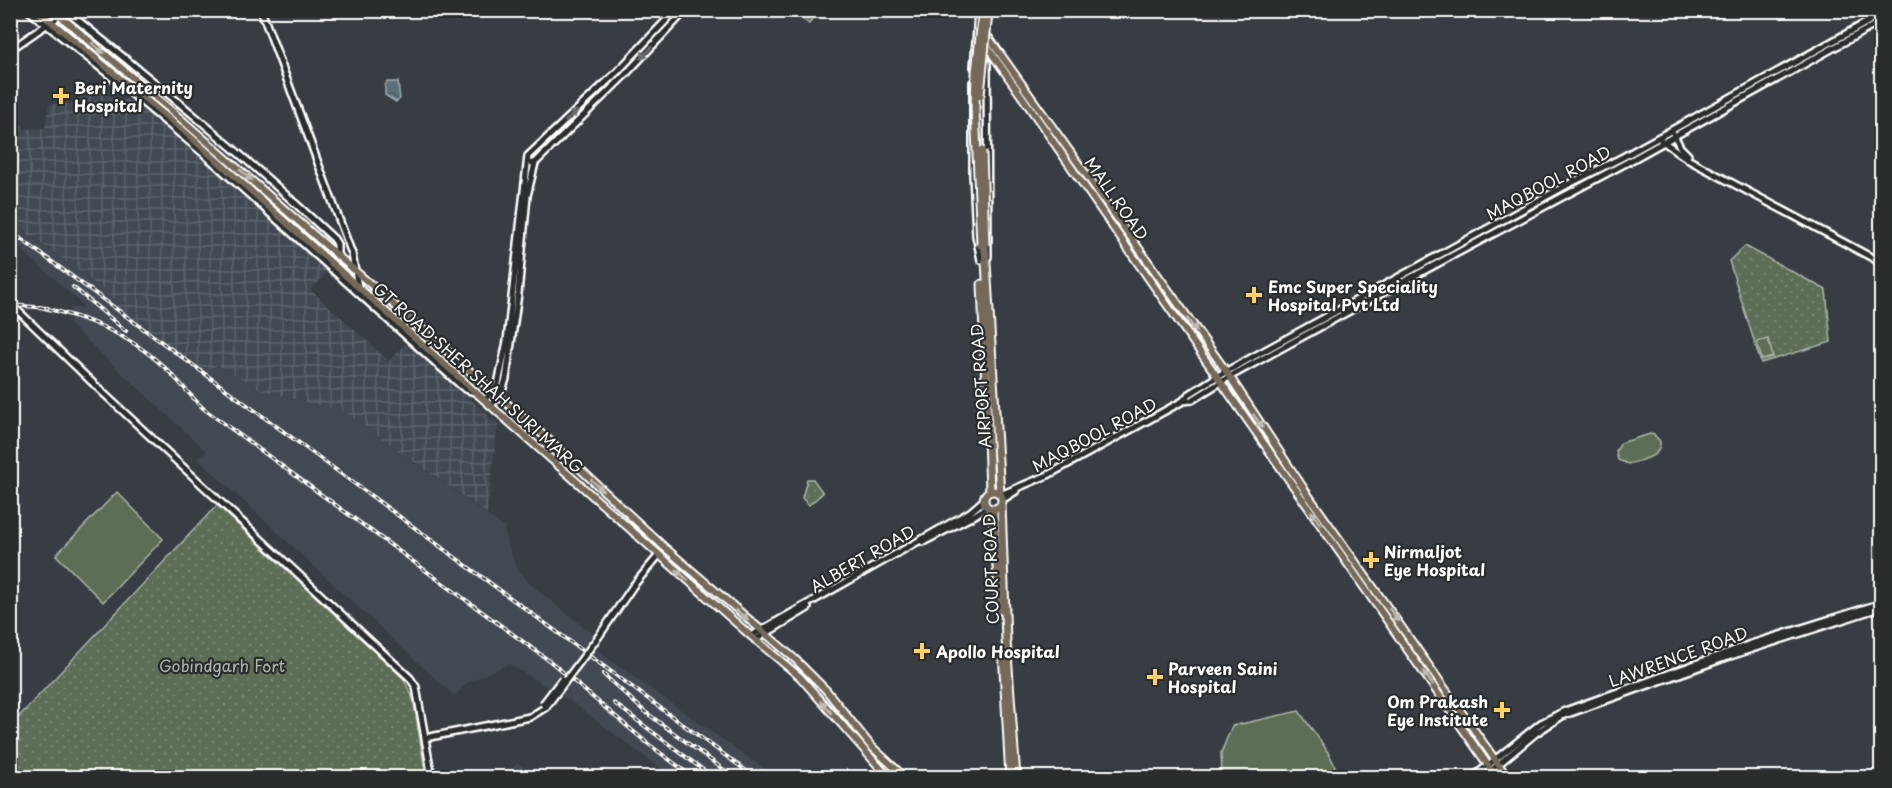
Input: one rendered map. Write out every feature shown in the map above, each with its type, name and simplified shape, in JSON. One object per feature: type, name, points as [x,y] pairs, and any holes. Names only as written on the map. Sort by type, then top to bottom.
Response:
[{"type":"highway","points":[[983,10],[976,72],[975,108],[983,245]]},
{"type":"highway","points":[[988,505],[990,491],[981,260],[983,245],[980,108],[990,10]]},
{"type":"highway","name":"AIRPORT ROAD","points":[[983,245],[1001,498]]},
{"type":"highway","points":[[988,505],[1001,498],[990,491]]},
{"type":"highway","name":"COURT ROAD","points":[[1001,498],[1006,640],[1016,777]]},
{"type":"highway","name":"COURT ROAD","points":[[988,505],[1010,777]]},
{"type":"main road","name":"GT ROAD;SHER SHAH SURI MARG","points":[[37,10],[49,24],[185,132],[659,555],[800,677],[889,777]]},
{"type":"main road","name":"GT ROAD;SHER SHAH SURI MARG","points":[[53,10],[65,12],[180,118],[575,464],[663,546],[795,659],[826,690],[871,746],[890,765],[908,777]]},
{"type":"main road","points":[[977,29],[978,10]]},
{"type":"main road","points":[[988,48],[990,10]]},
{"type":"main road","name":"MALL ROAD","points":[[977,29],[988,48],[1497,777]]},
{"type":"main road","name":"MALL ROAD","points":[[988,38],[1228,374],[1306,492],[1508,777]]},
{"type":"main road","points":[[884,771],[890,765]]},
{"type":"street","points":[[28,10],[49,24],[203,153],[465,389],[476,392]]},
{"type":"street","points":[[261,10],[352,254],[358,287]]},
{"type":"street","points":[[491,406],[501,376],[507,341],[528,156],[618,71],[676,10]]},
{"type":"street","points":[[485,400],[496,394],[506,379],[518,294],[527,196],[534,163],[624,76],[686,10]]},
{"type":"street","points":[[10,50],[65,12],[243,156],[298,205],[334,239],[337,244],[337,256]]},
{"type":"street","name":"MAQBOOL ROAD","points":[[1673,133],[1881,14]]},
{"type":"street","name":"MAQBOOL ROAD","points":[[1001,498],[1072,462],[1183,401],[1188,395],[1881,21]]},
{"type":"street","points":[[977,29],[972,97],[976,236],[981,260]]},
{"type":"street","points":[[986,277],[990,240],[986,77],[988,48]]},
{"type":"street","points":[[1673,133],[1684,152],[1712,171]]},
{"type":"street","points":[[1660,139],[1689,160],[1881,263]]},
{"type":"street","points":[[536,148],[542,155]]},
{"type":"street","points":[[527,163],[534,163]]},
{"type":"street","points":[[10,303],[99,389],[410,678],[416,687],[432,777]]},
{"type":"street","name":"ALBERT ROAD","points":[[753,638],[975,515],[988,505]]},
{"type":"street","points":[[425,738],[530,717],[544,706],[633,586],[659,555]]},
{"type":"street","name":"LAWRENCE ROAD","points":[[1490,767],[1553,716],[1726,655],[1881,605]]},
{"type":"street","points":[[1472,777],[1490,767]]},
{"type":"street","points":[[1482,777],[1490,767]]},
{"type":"shaded area","points":[[80,89],[137,102],[329,271],[311,290],[389,361],[407,342],[498,424],[487,514],[345,412],[263,391],[218,365],[203,370],[116,306],[116,299],[11,221],[11,111],[25,129],[45,128],[49,104],[79,103]]},
{"type":"shaded area","points":[[19,228],[117,299],[116,306],[263,391],[345,412],[504,527],[515,564],[530,584],[593,634],[586,643],[776,777],[672,777],[569,700],[509,664],[469,682],[454,696],[197,458],[207,452],[70,325],[71,308],[83,308],[81,303],[11,240],[11,235]]},
{"type":"shaded area","points":[[518,763],[532,777],[492,777],[506,775]]},
{"type":"green space","points":[[797,11],[806,11],[814,16],[809,24],[795,14]]},
{"type":"green space","points":[[1745,246],[1826,290],[1831,342],[1761,363],[1729,261]]},
{"type":"green space","points":[[1768,339],[1773,357],[1762,360],[1757,342]]},
{"type":"green space","points":[[1650,434],[1660,441],[1660,447],[1654,455],[1628,464],[1618,460],[1616,451],[1621,443]]},
{"type":"green space","points":[[807,479],[813,479],[823,493],[809,505],[802,498]]},
{"type":"green space","points":[[117,492],[163,539],[103,602],[56,555]]},
{"type":"green space","name":"Gobindgarh Fort","points":[[217,505],[403,678],[413,698],[426,777],[11,777],[11,725]]},
{"type":"green space","points":[[1299,711],[1327,751],[1338,777],[1222,777],[1221,753],[1232,726]]},
{"type":"water","points":[[387,82],[398,82],[400,99],[396,102],[385,95]]},
{"type":"railway","points":[[10,231],[756,778]]},
{"type":"railway","points":[[73,287],[126,331]]},
{"type":"railway","points":[[10,305],[48,308]]},
{"type":"railway","points":[[40,307],[89,321],[120,335],[149,354],[204,409],[551,662],[647,743],[694,778]]},
{"type":"railway","points":[[603,674],[644,711],[735,778]]},
{"type":"railway","points":[[614,703],[714,778]]},
{"type":"place","name":"Beri Maternity Hospital","points":[[61,96]]},
{"type":"place","name":"Emc Super Speciality Hospital Pvt Ltd","points":[[1254,295]]},
{"type":"place","name":"Nirmaljot Eye Hospital","points":[[1371,560]]},
{"type":"place","name":"Apollo Hospital","points":[[922,651]]},
{"type":"place","name":"Parveen Saini Hospital","points":[[1155,677]]},
{"type":"place","name":"Om Prakash Eye Institute","points":[[1502,710]]}]
